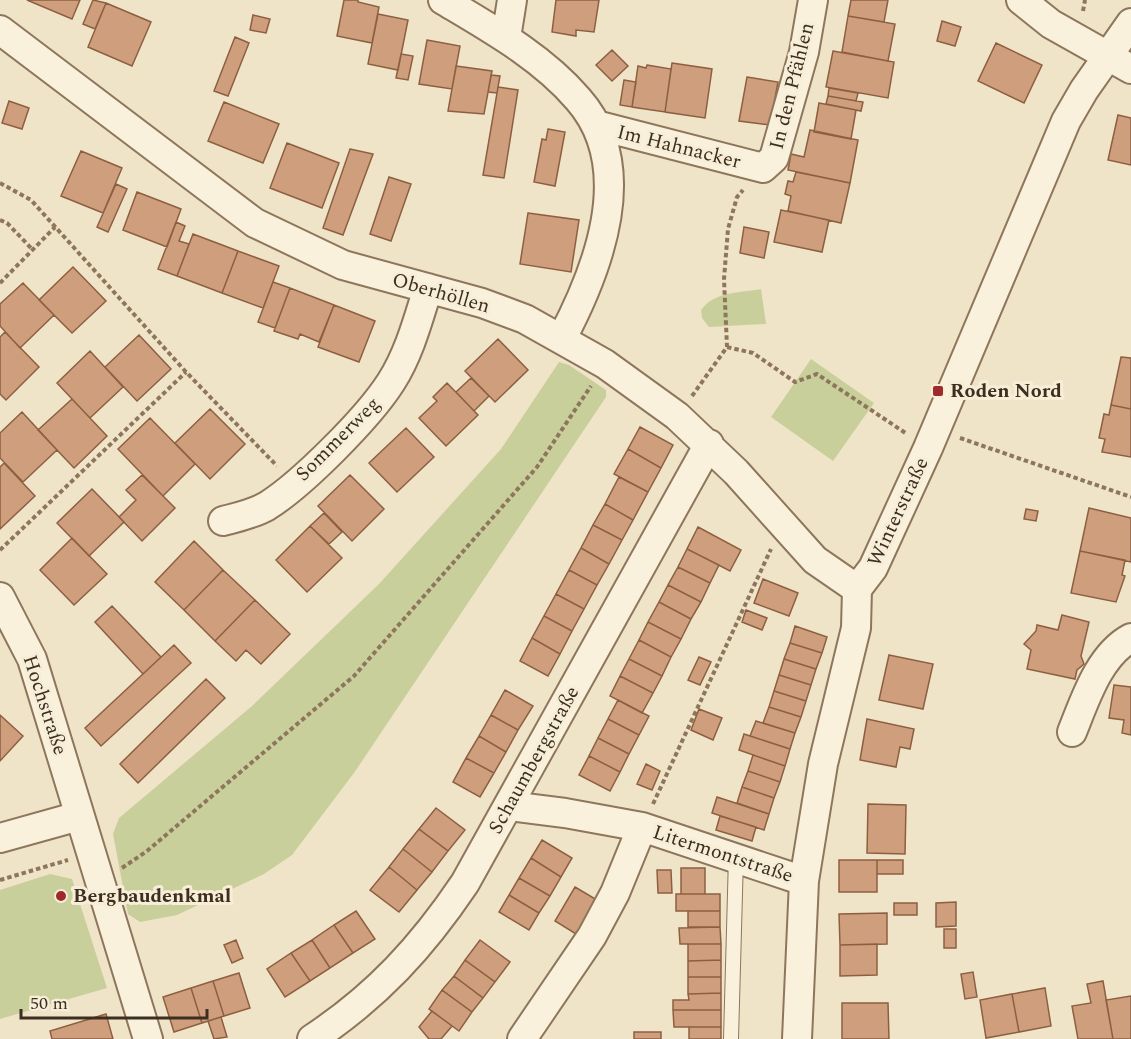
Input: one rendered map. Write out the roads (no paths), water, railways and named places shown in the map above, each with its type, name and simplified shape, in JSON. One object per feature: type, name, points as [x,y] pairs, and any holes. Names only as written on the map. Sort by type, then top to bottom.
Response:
[{"type":"street","name":"Im Hahnacker","points":[[443,0],[506,38],[563,84],[579,100],[596,125],[606,160],[609,196],[604,236],[585,295],[562,338]]},
{"type":"street","points":[[506,38],[512,0]]},
{"type":"street","name":"In den Pfählen","points":[[763,168],[774,158],[804,52],[813,0]]},
{"type":"street","points":[[1021,0],[1051,24],[1119,63]]},
{"type":"street","name":"Winterstraße","points":[[797,1039],[804,881],[823,764],[856,628],[857,589],[873,568],[932,439],[1066,121],[1119,63],[1131,23]]},
{"type":"street","name":"Oberhöllen","points":[[0,30],[255,223],[344,265],[482,303],[525,320],[562,338],[605,364],[677,416],[709,444],[824,568],[857,589]]},
{"type":"street","name":"Im Hahnacker","points":[[596,125],[763,168]]},
{"type":"street","name":"Sommerweg","points":[[223,521],[267,506],[294,484],[358,422],[392,381],[406,354],[428,288]]},
{"type":"street","name":"Schaumbergstraße","points":[[312,1039],[358,1004],[418,949],[465,883],[709,444]]},
{"type":"street","name":"Hochstraße","points":[[0,597],[32,659],[148,1039]]},
{"type":"street","points":[[1072,732],[1102,668],[1114,650],[1131,638]]},
{"type":"street","name":"Litermontstraße","points":[[509,806],[566,813],[642,828],[804,881]]},
{"type":"street","points":[[0,838],[79,816]]},
{"type":"street","name":"Litermontstraße","points":[[522,1039],[592,936],[615,893],[642,828]]},
{"type":"lane","points":[[731,1039],[736,857]]},
{"type":"place","name":"Roden Nord","points":[[938,391]]},
{"type":"place","name":"Bergbaudenkmal","points":[[61,896]]}]
